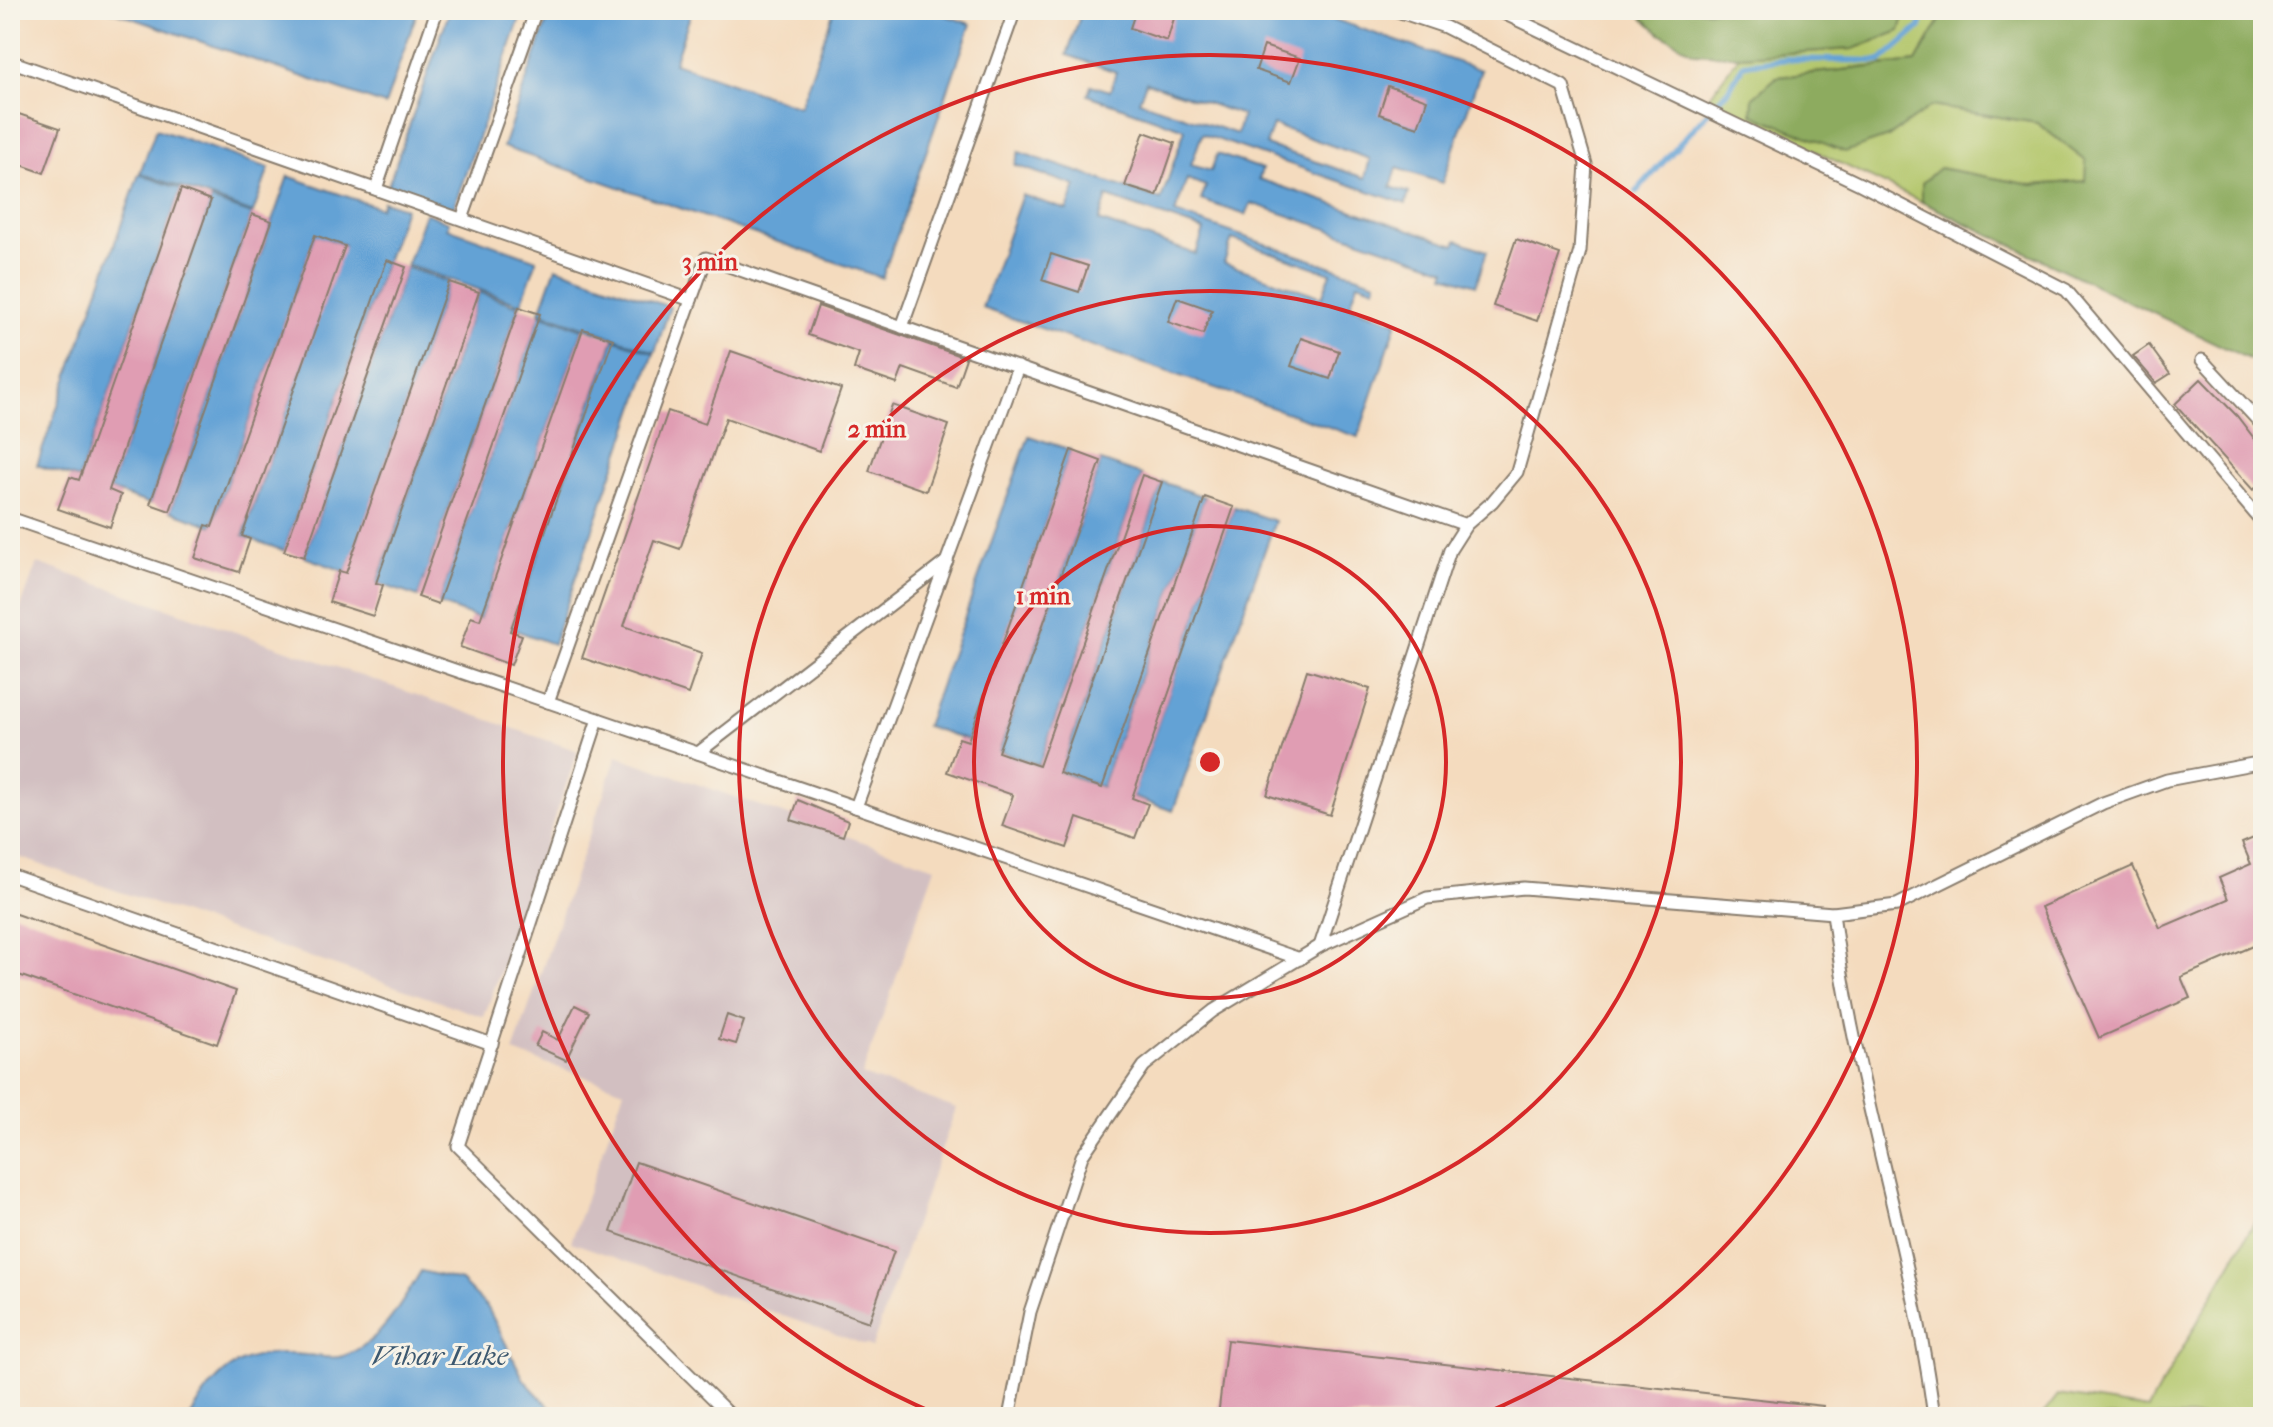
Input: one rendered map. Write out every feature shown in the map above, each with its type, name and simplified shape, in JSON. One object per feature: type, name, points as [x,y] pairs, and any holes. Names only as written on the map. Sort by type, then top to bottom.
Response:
[{"type":"lane","points":[[376,189],[437,10]]},
{"type":"lane","points":[[462,219],[536,10]]},
{"type":"lane","points":[[902,327],[1015,10]]},
{"type":"lane","points":[[1320,946],[1450,550],[1466,525],[1492,502],[1517,472],[1580,251],[1586,164],[1563,86],[1445,27],[1394,10]]},
{"type":"lane","points":[[1497,10],[1931,219],[2066,290],[2263,523]]},
{"type":"lane","points":[[10,61],[691,300]]},
{"type":"lane","points":[[548,702],[706,258],[1466,525]]},
{"type":"lane","points":[[2202,360],[2263,426]]},
{"type":"lane","points":[[856,807],[1018,367]]},
{"type":"lane","points":[[10,518],[1300,959]]},
{"type":"lane","points":[[698,753],[947,561]]},
{"type":"lane","points":[[598,719],[458,1146],[732,1417]]},
{"type":"lane","points":[[1009,1417],[1030,1312],[1082,1156],[1144,1066],[1213,1011],[1320,946],[1427,898],[1524,888],[1833,913],[1897,905],[2103,803],[2167,780],[2263,762]]},
{"type":"lane","points":[[10,875],[492,1044]]},
{"type":"lane","points":[[1833,913],[1842,984],[1871,1104],[1934,1417]]},
{"type":"shaded area","points":[[37,563],[578,751],[484,1017],[10,854],[10,637]]},
{"type":"shaded area","points":[[617,756],[935,867],[862,1075],[956,1108],[872,1347],[571,1242],[624,1090],[513,1052]]},
{"type":"green space","points":[[1634,10],[1906,10],[1900,31],[1853,49],[1739,56],[1694,53],[1660,33]]},
{"type":"green space","points":[[1906,10],[1946,10],[1916,62],[1777,77],[1888,137],[1931,106],[2037,123],[2086,161],[2086,181],[2032,185],[1940,168],[1922,183],[1922,202],[1707,100],[1739,56],[1853,49],[1900,31]]},
{"type":"green space","points":[[1946,10],[2263,10],[2263,366],[1922,202],[1922,183],[1939,168],[2032,185],[2085,181],[2086,161],[2037,123],[1931,106],[1888,137],[1845,152],[1752,114],[1753,97],[1777,77],[1916,62]]},
{"type":"green space","points":[[2263,1207],[2263,1417],[2041,1417],[2058,1395],[2148,1409]]},
{"type":"water","points":[[109,10],[418,10],[385,105]]},
{"type":"water","points":[[450,10],[523,10],[453,209],[388,186]]},
{"type":"water","points":[[551,10],[692,10],[674,63],[800,107],[834,10],[930,10],[971,24],[882,278],[503,147]]},
{"type":"water","points":[[1082,10],[1307,10],[1481,70],[1442,183],[1397,168],[1391,187],[1409,193],[1406,204],[1202,134],[1191,165],[1211,171],[1217,154],[1262,169],[1259,179],[1455,245],[1457,240],[1487,251],[1476,285],[1445,275],[1446,269],[1251,203],[1246,215],[1201,200],[1206,186],[1187,179],[1175,213],[1376,282],[1375,288],[1358,282],[1350,306],[1397,322],[1358,437],[982,308],[1022,195],[1067,210],[1076,186],[1015,165],[1019,152],[1161,200],[1185,129],[1088,95],[1091,85],[1110,91],[1116,72],[1067,55]],"holes":[[[1146,82],[1242,115],[1237,134],[1139,101]],[[1273,125],[1370,159],[1365,178],[1266,145]],[[1107,197],[1204,230],[1196,254],[1099,221]],[[1232,239],[1331,273],[1322,297],[1224,263]]]},
{"type":"water","points":[[156,129],[269,168],[253,213],[140,173]]},
{"type":"water","points":[[139,174],[181,189],[79,479],[37,465]]},
{"type":"water","points":[[288,176],[380,208],[383,201],[405,208],[284,551],[243,536],[344,245],[315,236],[212,526],[170,511]]},
{"type":"water","points":[[211,200],[252,214],[150,504],[109,490]]},
{"type":"water","points":[[425,213],[449,222],[447,228],[537,260],[521,304],[407,265]]},
{"type":"water","points":[[406,267],[449,282],[347,572],[304,557]]},
{"type":"water","points":[[556,267],[670,307],[655,352],[540,312]]},
{"type":"water","points":[[479,292],[519,306],[418,597],[377,583]]},
{"type":"water","points":[[540,314],[583,329],[480,619],[438,604]]},
{"type":"water","points":[[614,339],[654,353],[553,644],[512,629]]},
{"type":"water","points":[[1029,436],[1071,450],[969,740],[926,726]]},
{"type":"water","points":[[1101,461],[1142,475],[1039,765],[999,751]]},
{"type":"water","points":[[1162,482],[1205,497],[1102,787],[1060,772]]},
{"type":"water","points":[[1234,507],[1275,521],[1173,811],[1132,797]]},
{"type":"water","name":"Vihar Lake","points":[[421,1271],[461,1281],[488,1308],[524,1380],[559,1417],[190,1417],[212,1384],[236,1364],[250,1358],[284,1354],[334,1358],[356,1350],[389,1321]]},
{"type":"building","points":[[1136,10],[1162,10],[1175,15],[1167,41],[1130,28]]},
{"type":"building","points":[[1264,46],[1300,58],[1291,82],[1256,70]]},
{"type":"building","points":[[1388,86],[1427,100],[1418,127],[1379,114]]},
{"type":"building","points":[[10,111],[60,128],[44,173],[10,161]]},
{"type":"building","points":[[1144,132],[1175,143],[1157,196],[1125,186]]},
{"type":"building","points":[[181,189],[211,200],[109,490],[121,495],[110,527],[58,509],[70,477],[79,480]]},
{"type":"building","points":[[252,214],[272,221],[170,511],[150,504]]},
{"type":"building","points":[[315,235],[345,246],[242,536],[250,539],[239,572],[195,558],[206,525],[212,527]]},
{"type":"building","points":[[1516,239],[1560,254],[1537,321],[1493,306]]},
{"type":"building","points":[[1051,254],[1088,266],[1079,292],[1042,280]]},
{"type":"building","points":[[387,260],[406,267],[304,557],[284,551]]},
{"type":"building","points":[[449,282],[479,292],[376,583],[383,585],[373,616],[329,602],[339,571],[346,573]]},
{"type":"building","points":[[1177,298],[1212,310],[1203,334],[1168,322]]},
{"type":"building","points":[[818,306],[966,358],[956,387],[903,368],[897,384],[854,369],[859,353],[808,335]]},
{"type":"building","points":[[519,307],[540,314],[438,604],[418,597]]},
{"type":"building","points":[[583,329],[613,339],[510,631],[522,635],[511,665],[460,647],[471,617],[480,620]]},
{"type":"building","points":[[1301,338],[1339,351],[1330,379],[1291,366]]},
{"type":"building","points":[[2149,345],[2170,374],[2156,383],[2133,356]]},
{"type":"building","points":[[731,351],[841,389],[819,451],[726,418],[680,549],[654,540],[624,626],[702,653],[688,694],[582,658],[668,411],[705,424]]},
{"type":"building","points":[[2201,379],[2237,416],[2263,450],[2263,482],[2253,490],[2175,404]]},
{"type":"building","points":[[892,405],[949,425],[926,491],[869,471]]},
{"type":"building","points":[[1071,450],[1101,461],[998,752],[1039,766],[1142,475],[1162,482],[1059,773],[1102,788],[1205,497],[1234,507],[1132,798],[1148,804],[1135,838],[1077,818],[1067,848],[1002,826],[1013,795],[947,772],[959,738],[968,741]]},
{"type":"building","points":[[1307,670],[1370,689],[1330,815],[1267,795]]},
{"type":"building","points":[[798,800],[848,821],[843,836],[791,820]]},
{"type":"building","points":[[2263,834],[2263,942],[2181,977],[2190,998],[2099,1038],[2041,907],[2133,866],[2160,928],[2228,899],[2219,878],[2251,864],[2242,843]]},
{"type":"building","points":[[10,912],[236,991],[217,1044],[10,972]]},
{"type":"building","points":[[575,1005],[589,1012],[566,1060],[535,1046],[542,1032],[558,1040]]},
{"type":"building","points":[[727,1015],[744,1021],[736,1044],[719,1039]]},
{"type":"building","points":[[636,1162],[894,1251],[869,1322],[611,1232]]},
{"type":"building","points":[[1227,1340],[1823,1406],[1822,1417],[1218,1417]]},
{"type":"waterway","points":[[1637,191],[1729,89],[1744,64],[1788,59],[1881,61],[1920,27],[1925,10]]}]
